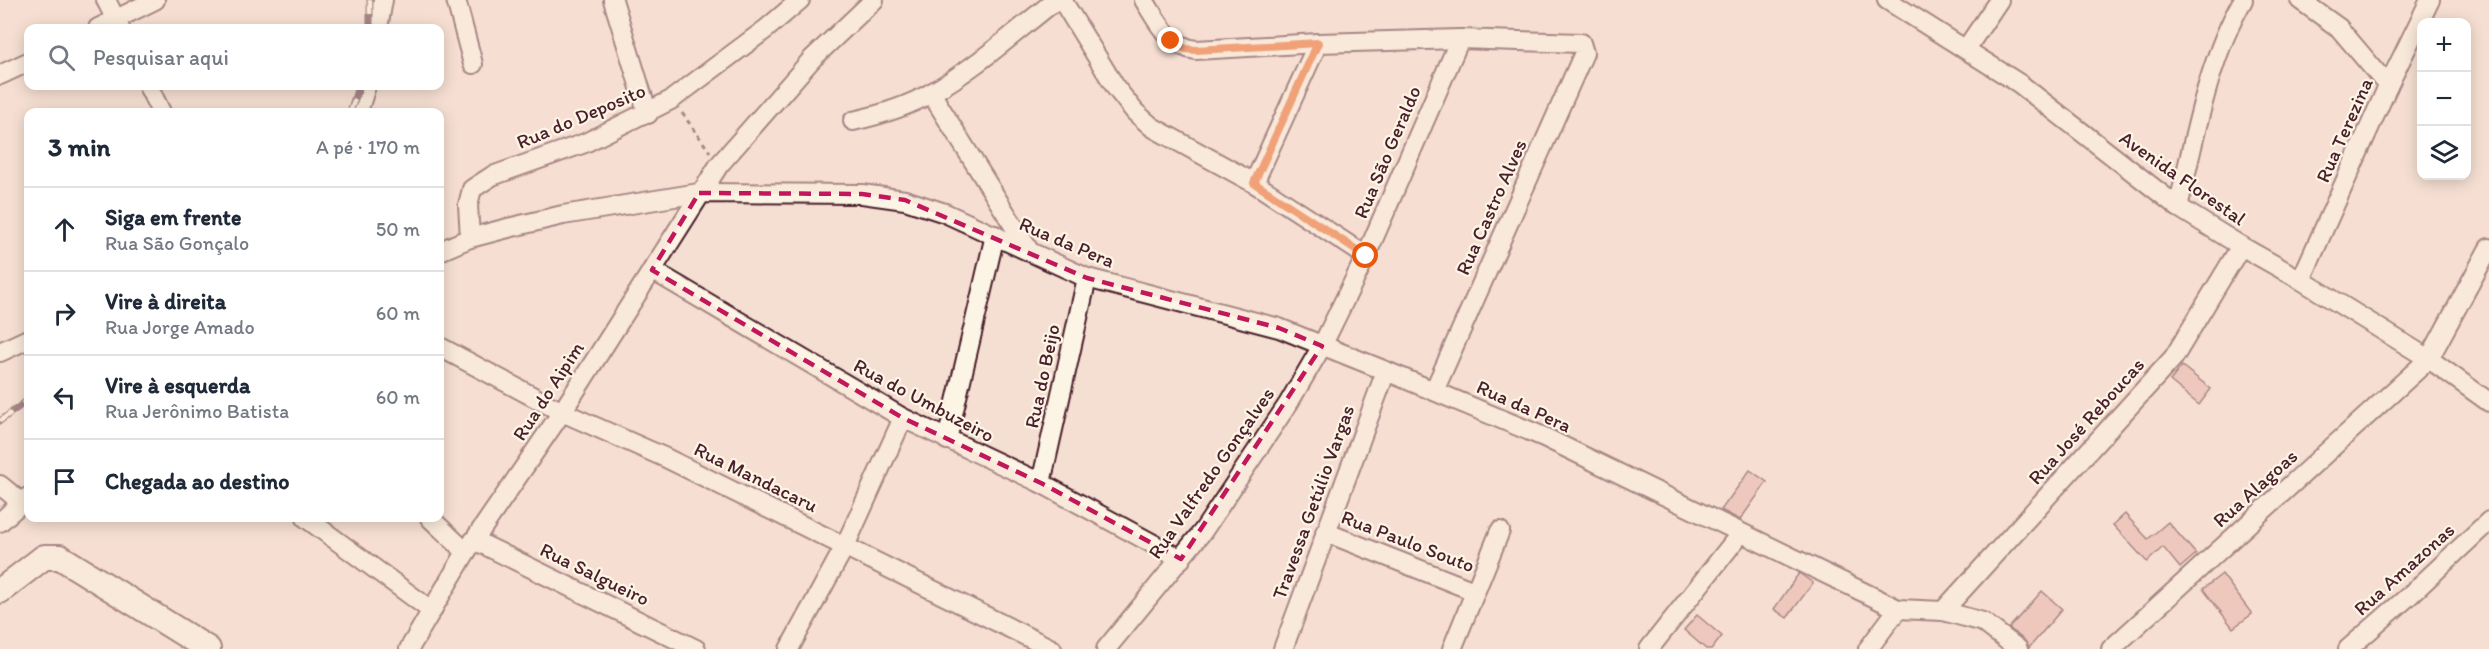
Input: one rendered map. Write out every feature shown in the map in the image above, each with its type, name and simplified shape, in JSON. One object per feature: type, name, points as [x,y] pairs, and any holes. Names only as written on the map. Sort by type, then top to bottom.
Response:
[{"type":"street","points":[[105,0],[118,24],[154,0]]},
{"type":"street","points":[[379,24],[382,0]]},
{"type":"street","points":[[456,0],[473,64]]},
{"type":"street","points":[[613,0],[648,114]]},
{"type":"street","name":"Rua do Deposito","points":[[470,238],[468,206],[472,189],[492,176],[585,143],[648,114],[671,100],[766,30],[800,0]]},
{"type":"street","name":"Rua do Aipim","points":[[409,649],[470,546],[562,412],[699,193],[719,165],[812,59],[874,0]]},
{"type":"street","points":[[854,121],[880,115],[931,93],[959,75],[1056,0]]},
{"type":"street","points":[[1062,0],[1116,88],[1135,112],[1152,127],[1254,183],[1366,256]]},
{"type":"street","points":[[1144,0],[1171,41],[1186,49],[1460,39]]},
{"type":"street","name":"Avenida Florestal","points":[[1887,0],[2020,84],[2178,207],[2429,359],[2489,402]]},
{"type":"street","points":[[1966,50],[1999,0]]},
{"type":"street","points":[[2178,207],[2207,90],[2225,38],[2243,0]]},
{"type":"street","points":[[2300,0],[2339,28],[2388,86]]},
{"type":"street","name":"Rua Terezina","points":[[2301,280],[2388,86],[2430,0]]},
{"type":"street","name":"Rua Castro Alves","points":[[1434,391],[1584,53],[1582,45],[1578,42],[1460,39]]},
{"type":"street","name":"Rua São Geraldo","points":[[1322,346],[1366,256],[1460,39]]},
{"type":"street","points":[[1254,183],[1318,43]]},
{"type":"street","points":[[0,75],[24,64]]},
{"type":"street","points":[[150,90],[159,108]]},
{"type":"street","points":[[359,108],[365,90]]},
{"type":"street","points":[[931,93],[1030,252]]},
{"type":"street","name":"Rua da Pera","points":[[444,249],[470,238],[563,215],[699,193],[862,194],[897,198],[945,213],[1086,278],[1280,328],[1544,438],[1898,609],[1943,610],[1983,622],[2018,649]]},
{"type":"street","points":[[947,440],[995,235]]},
{"type":"street","name":"Rua José Reboucas","points":[[1943,610],[2174,357],[2241,246]]},
{"type":"street","name":"Rua Alagoas","points":[[2111,649],[2429,359],[2489,248]]},
{"type":"street","name":"Rua do Umbuzeiro","points":[[652,270],[903,418],[1041,483],[1181,559]]},
{"type":"street","name":"Rua do Beijo","points":[[1041,483],[1086,278]]},
{"type":"street","points":[[0,352],[24,341]]},
{"type":"street","name":"Rua Valfredo Gonçalves","points":[[1106,649],[1203,531],[1288,404],[1322,346]]},
{"type":"street","name":"Rua Mandacaru","points":[[444,349],[562,412],[666,458],[1052,649]]},
{"type":"street","name":"Travessa Getúlio Vargas","points":[[1283,649],[1386,371]]},
{"type":"street","points":[[789,649],[845,546],[903,418]]},
{"type":"street","points":[[0,485],[24,499]]},
{"type":"street","points":[[0,522],[24,501]]},
{"type":"street","name":"Rua Amazonas","points":[[2348,649],[2489,521]]},
{"type":"street","points":[[311,522],[432,612]]},
{"type":"street","name":"Rua Salgueiro","points":[[436,522],[470,546],[696,649]]},
{"type":"street","name":"Rua Paulo Souto","points":[[1452,649],[1500,531]]},
{"type":"street","name":"Rua Paulo Souto","points":[[1325,532],[1474,591]]},
{"type":"street","points":[[1649,649],[1740,534]]},
{"type":"street","points":[[0,591],[44,558],[60,557],[208,649]]},
{"type":"street","points":[[1868,649],[1898,609]]},
{"type":"path","points":[[671,100],[719,165]]},
{"type":"highlighted area","points":[[699,193],[862,194],[905,200],[1087,278],[1279,328],[1322,346],[1181,559],[1041,483],[903,418],[652,270]]},
{"type":"building","points":[[2182,366],[2211,389],[2199,405],[2170,381]]},
{"type":"building","points":[[1750,470],[1767,482],[1740,520],[1721,510]]},
{"type":"building","points":[[2125,514],[2148,539],[2168,522],[2196,554],[2180,568],[2163,547],[2147,562],[2113,525]]},
{"type":"building","points":[[1799,573],[1813,583],[1787,618],[1774,609]]},
{"type":"building","points":[[2222,574],[2252,614],[2233,628],[2203,589]]},
{"type":"building","points":[[2042,591],[2062,609],[2029,648],[2025,641],[2009,628]]},
{"type":"building","points":[[1697,615],[1722,636],[1712,649],[1706,649],[1684,630]]},
{"type":"railway","points":[[370,0],[370,24]]},
{"type":"railway","points":[[352,108],[358,90]]},
{"type":"railway","points":[[0,421],[24,403]]},
{"type":"route","points":[[1171,41],[1186,49],[1196,50],[1318,43],[1254,183],[1366,256]]}]
